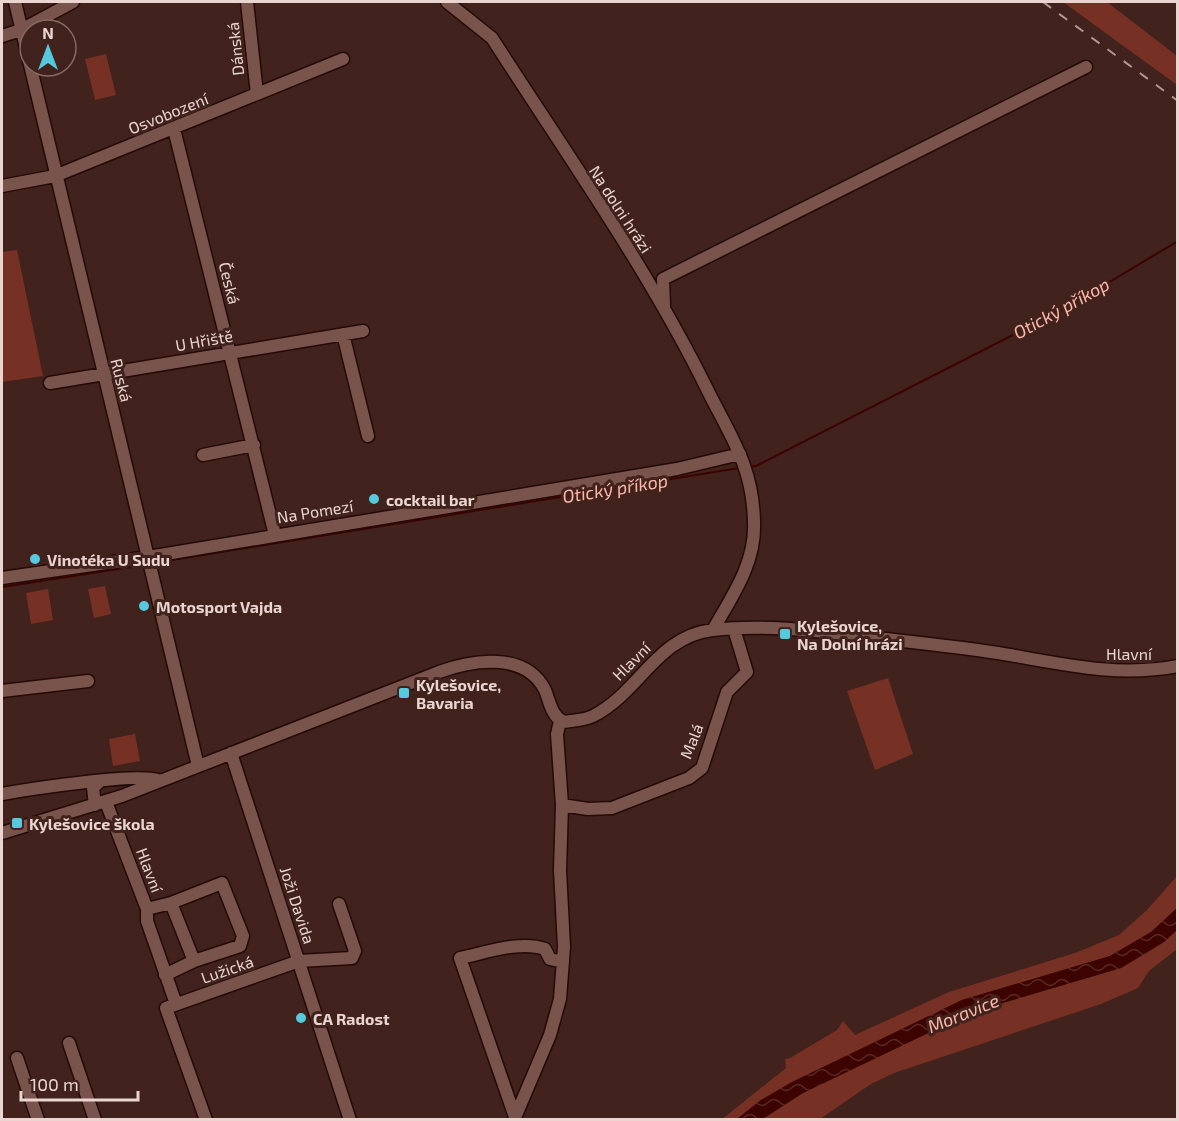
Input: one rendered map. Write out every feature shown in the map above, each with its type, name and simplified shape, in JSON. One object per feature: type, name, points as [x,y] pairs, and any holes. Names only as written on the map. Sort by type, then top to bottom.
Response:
[{"type":"street","name":"Ruská","points":[[15,2],[18,18]]},
{"type":"street","points":[[43,18],[73,2]]},
{"type":"street","name":"Dánská","points":[[247,2],[256,94]]},
{"type":"street","name":"Na dolni hrázi","points":[[447,2],[492,38],[681,335],[744,462],[754,522],[751,556],[745,572],[713,630]]},
{"type":"street","points":[[2,36],[18,31]]},
{"type":"street","name":"Osvobození","points":[[2,186],[56,176],[343,59]]},
{"type":"street","points":[[664,307],[663,279],[1086,67]]},
{"type":"street","name":"Ruská","points":[[33,78],[198,766]]},
{"type":"street","name":"Česká","points":[[174,129],[275,535]]},
{"type":"street","name":"U Hřiště","points":[[50,383],[363,331]]},
{"type":"street","points":[[343,334],[368,436]]},
{"type":"street","points":[[203,455],[254,445]]},
{"type":"street","name":"Na Pomezí","points":[[2,578],[149,562],[275,535],[677,469],[744,462]]},
{"type":"street","name":"Malá","points":[[562,805],[588,809],[620,806],[689,778],[702,768],[727,692],[747,672],[734,629]]},
{"type":"street","name":"Hlavní","points":[[560,721],[576,722],[596,714],[616,700],[669,647],[688,637],[713,630],[807,630],[925,643],[1102,670],[1152,671],[1178,666]]},
{"type":"street","points":[[2,833],[122,796],[439,672],[475,662],[504,662],[531,674],[543,688],[555,716],[560,721],[557,734],[562,805],[560,870],[563,962],[560,999],[550,1035],[514,1118]]},
{"type":"street","points":[[2,691],[88,681]]},
{"type":"street","name":"Joži Davida","points":[[231,753],[299,961],[353,957],[355,951],[339,904]]},
{"type":"street","points":[[2,794],[150,777],[160,781]]},
{"type":"street","points":[[100,804],[93,788],[105,781],[116,783],[122,796]]},
{"type":"street","name":"Hlavní","points":[[100,804],[147,909],[171,903],[222,883],[243,936],[240,946],[194,961]]},
{"type":"street","points":[[165,975],[194,961],[180,920],[171,903]]},
{"type":"street","points":[[147,909],[147,921],[165,975],[171,1006],[206,1119]]},
{"type":"street","points":[[514,1118],[460,958],[512,948],[535,947],[545,949],[550,959],[563,962]]},
{"type":"street","points":[[299,961],[350,1119]]},
{"type":"street","name":"Lužická","points":[[171,1006],[299,961]]},
{"type":"street","points":[[69,1043],[95,1119]]},
{"type":"street","points":[[17,1058],[38,1119]]},
{"type":"shaded area","points":[[1063,2],[1107,2],[1177,56],[1177,85]]},
{"type":"shaded area","points":[[106,54],[116,95],[95,100],[85,59]]},
{"type":"shaded area","points":[[17,250],[43,376],[2,382],[2,252]]},
{"type":"shaded area","points":[[105,586],[111,614],[94,618],[88,589]]},
{"type":"shaded area","points":[[48,589],[53,620],[31,624],[26,593]]},
{"type":"shaded area","points":[[888,678],[913,754],[875,770],[847,691]]},
{"type":"shaded area","points":[[135,734],[140,761],[113,766],[109,739]]},
{"type":"shaded area","points":[[1177,876],[1177,908],[1151,932],[1110,956],[962,1000],[792,1082],[761,1100],[737,1119],[721,1120],[786,1068],[785,1059],[837,1030],[843,1021],[855,1035],[949,992],[1075,953],[1119,935],[1147,910]]},
{"type":"shaded area","points":[[1177,930],[1177,949],[1149,971],[1138,988],[1101,1004],[894,1073],[871,1084],[820,1119],[762,1120],[803,1093],[972,1012],[1121,968],[1164,942]]},
{"type":"water","name":"Moravice","points":[[1177,908],[1177,930],[1164,942],[1121,968],[972,1012],[803,1093],[762,1119],[737,1119],[761,1100],[792,1082],[962,1000],[1110,956],[1151,932]]},
{"type":"waterway","name":"Otický příkop","points":[[748,467],[756,466],[1066,308],[1178,241]]},
{"type":"waterway","name":"Otický příkop","points":[[153,563],[739,468]]},
{"type":"waterway","name":"Otický příkop","points":[[2,587],[144,565]]},
{"type":"railway","points":[[1043,2],[1178,101]]},
{"type":"place","name":"cocktail bar","points":[[374,499]]},
{"type":"place","name":"Vinotéka U Sudu","points":[[35,559]]},
{"type":"place","name":"Motosport Vajda","points":[[144,606]]},
{"type":"place","name":"Kylešovice, Na Dolní hrázi","points":[[785,634]]},
{"type":"place","name":"Kylešovice, Bavaria","points":[[404,693]]},
{"type":"place","name":"Kylešovice škola","points":[[17,823]]},
{"type":"place","name":"CA Radost","points":[[301,1018]]}]
